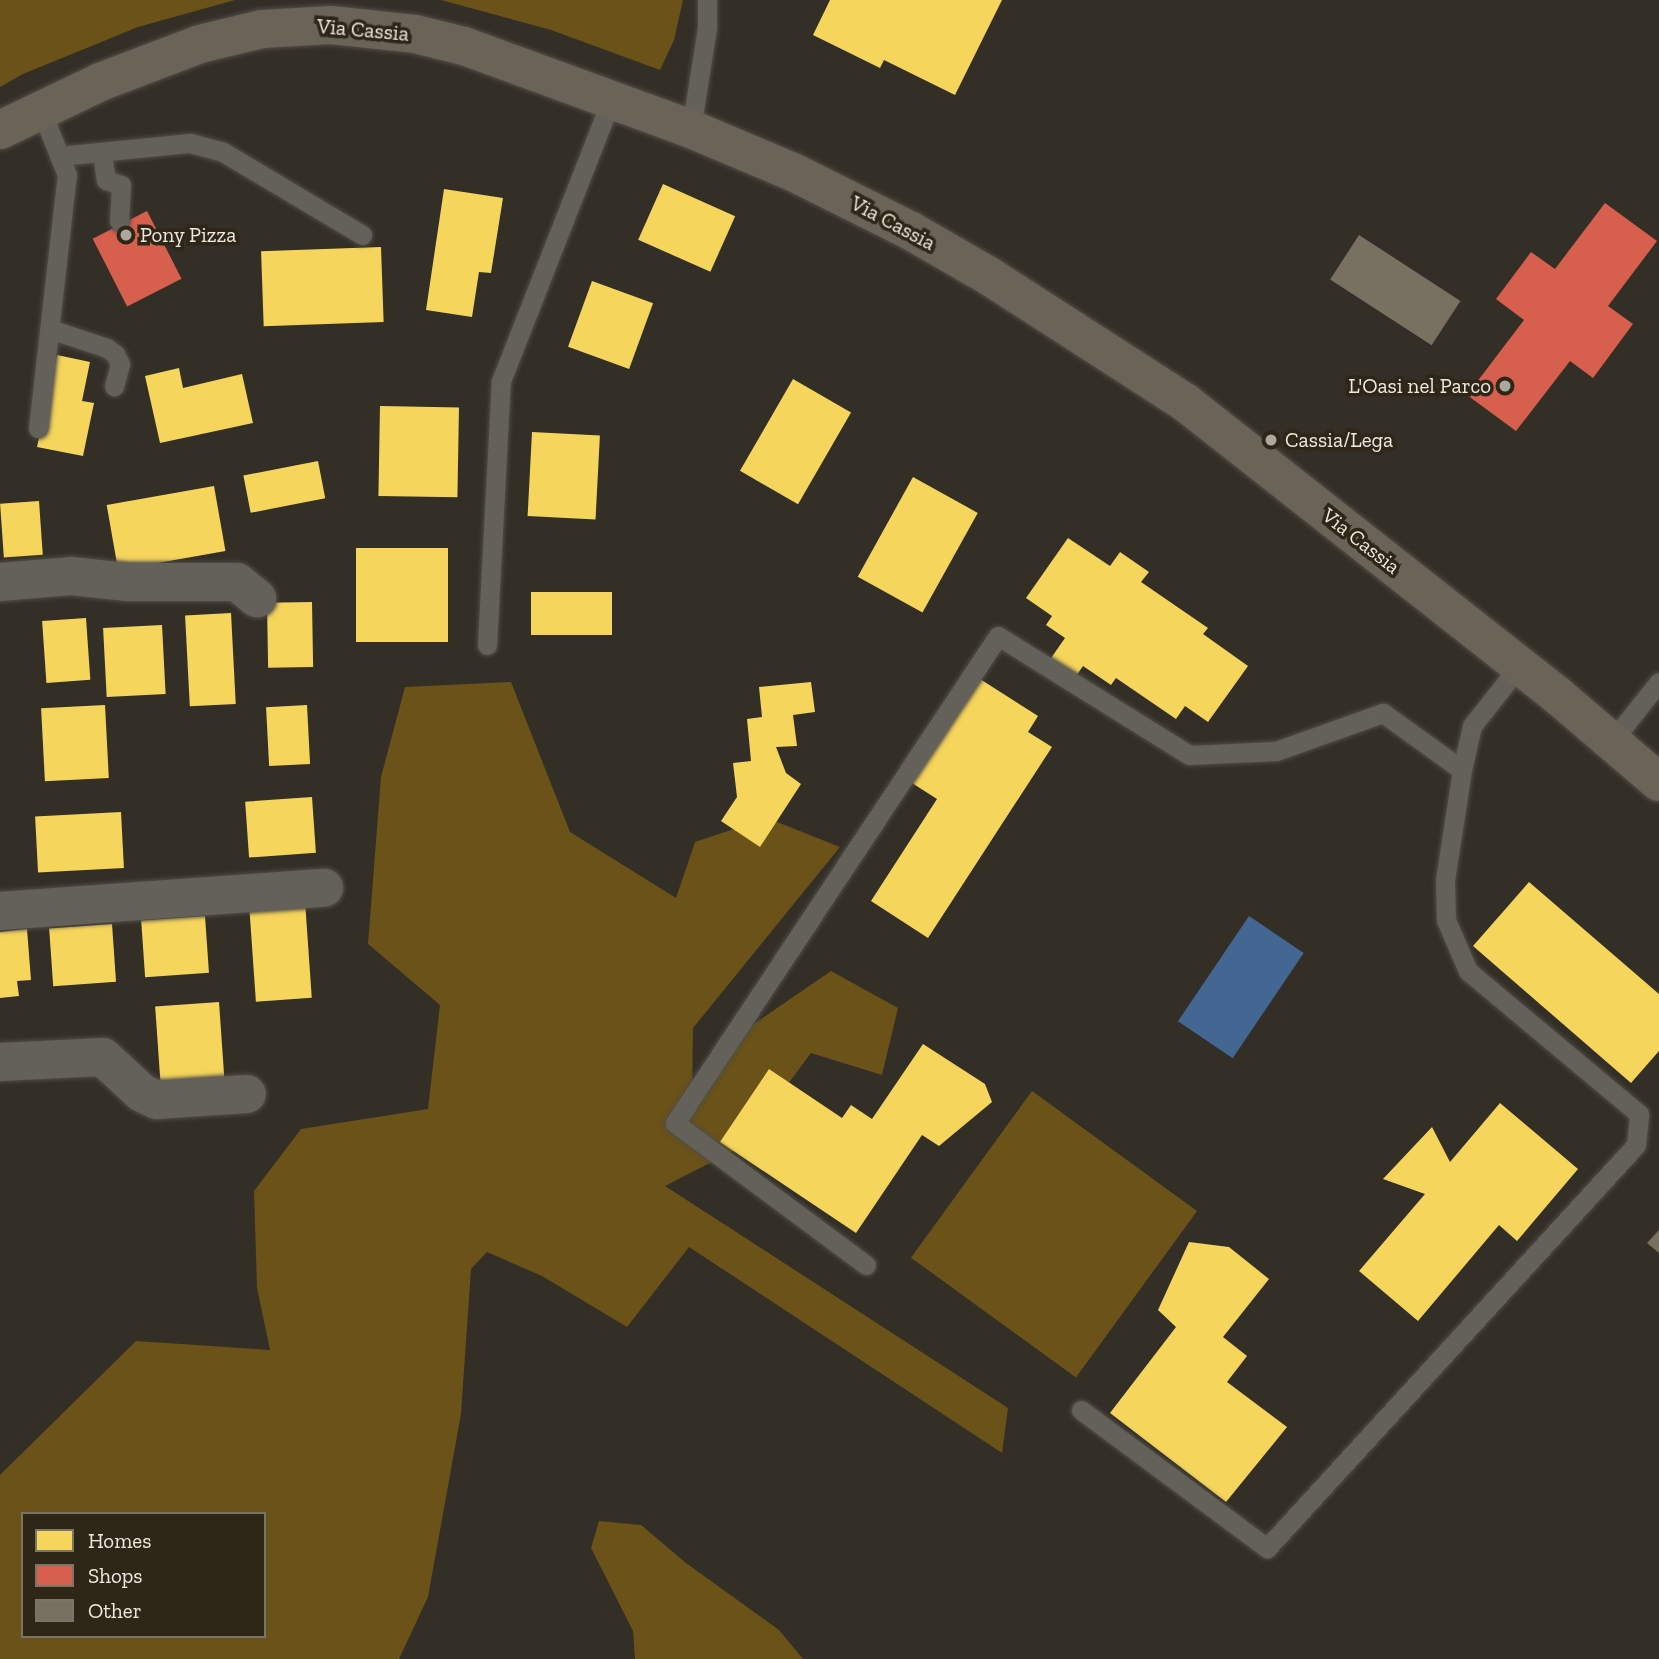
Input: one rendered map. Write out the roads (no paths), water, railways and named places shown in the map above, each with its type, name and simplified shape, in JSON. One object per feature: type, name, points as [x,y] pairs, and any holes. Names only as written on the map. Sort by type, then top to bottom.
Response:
[{"type":"main road","name":"Via Cassia","points":[[0,130],[151,61],[200,44],[262,29],[318,25],[371,27],[464,46],[691,129],[793,172],[911,231],[1094,342],[1186,403],[1520,665],[1659,782]]},
{"type":"street","points":[[0,582],[71,576],[126,582],[237,582],[257,598]]},
{"type":"street","points":[[0,911],[324,888]]},
{"type":"street","points":[[0,1062],[103,1056],[142,1093],[157,1100],[247,1094]]},
{"type":"lane","points":[[691,129],[707,28],[707,0]]},
{"type":"lane","points":[[487,645],[501,381],[612,99]]},
{"type":"lane","points":[[38,428],[66,175],[41,110]]},
{"type":"lane","points":[[59,156],[190,143],[223,152],[362,234]]},
{"type":"lane","points":[[102,153],[106,180],[121,185],[119,221]]},
{"type":"lane","points":[[50,329],[107,348],[116,354],[120,364],[114,386]]},
{"type":"lane","points":[[866,1265],[675,1123],[998,636],[1189,755],[1276,751],[1383,713],[1462,770]]},
{"type":"lane","points":[[1081,1410],[1267,1548],[1636,1145],[1639,1114],[1468,971],[1446,920],[1445,880],[1462,770],[1472,726],[1520,665]]},
{"type":"lane","points":[[1612,741],[1659,682]]},
{"type":"water","points":[[1249,916],[1304,953],[1233,1058],[1178,1021]]},
{"type":"place","name":"Pony Pizza","points":[[126,235]]},
{"type":"place","name":"L'Oasi nel Parco","points":[[1505,386]]},
{"type":"place","name":"Cassia/Lega","points":[[1271,440]]}]
